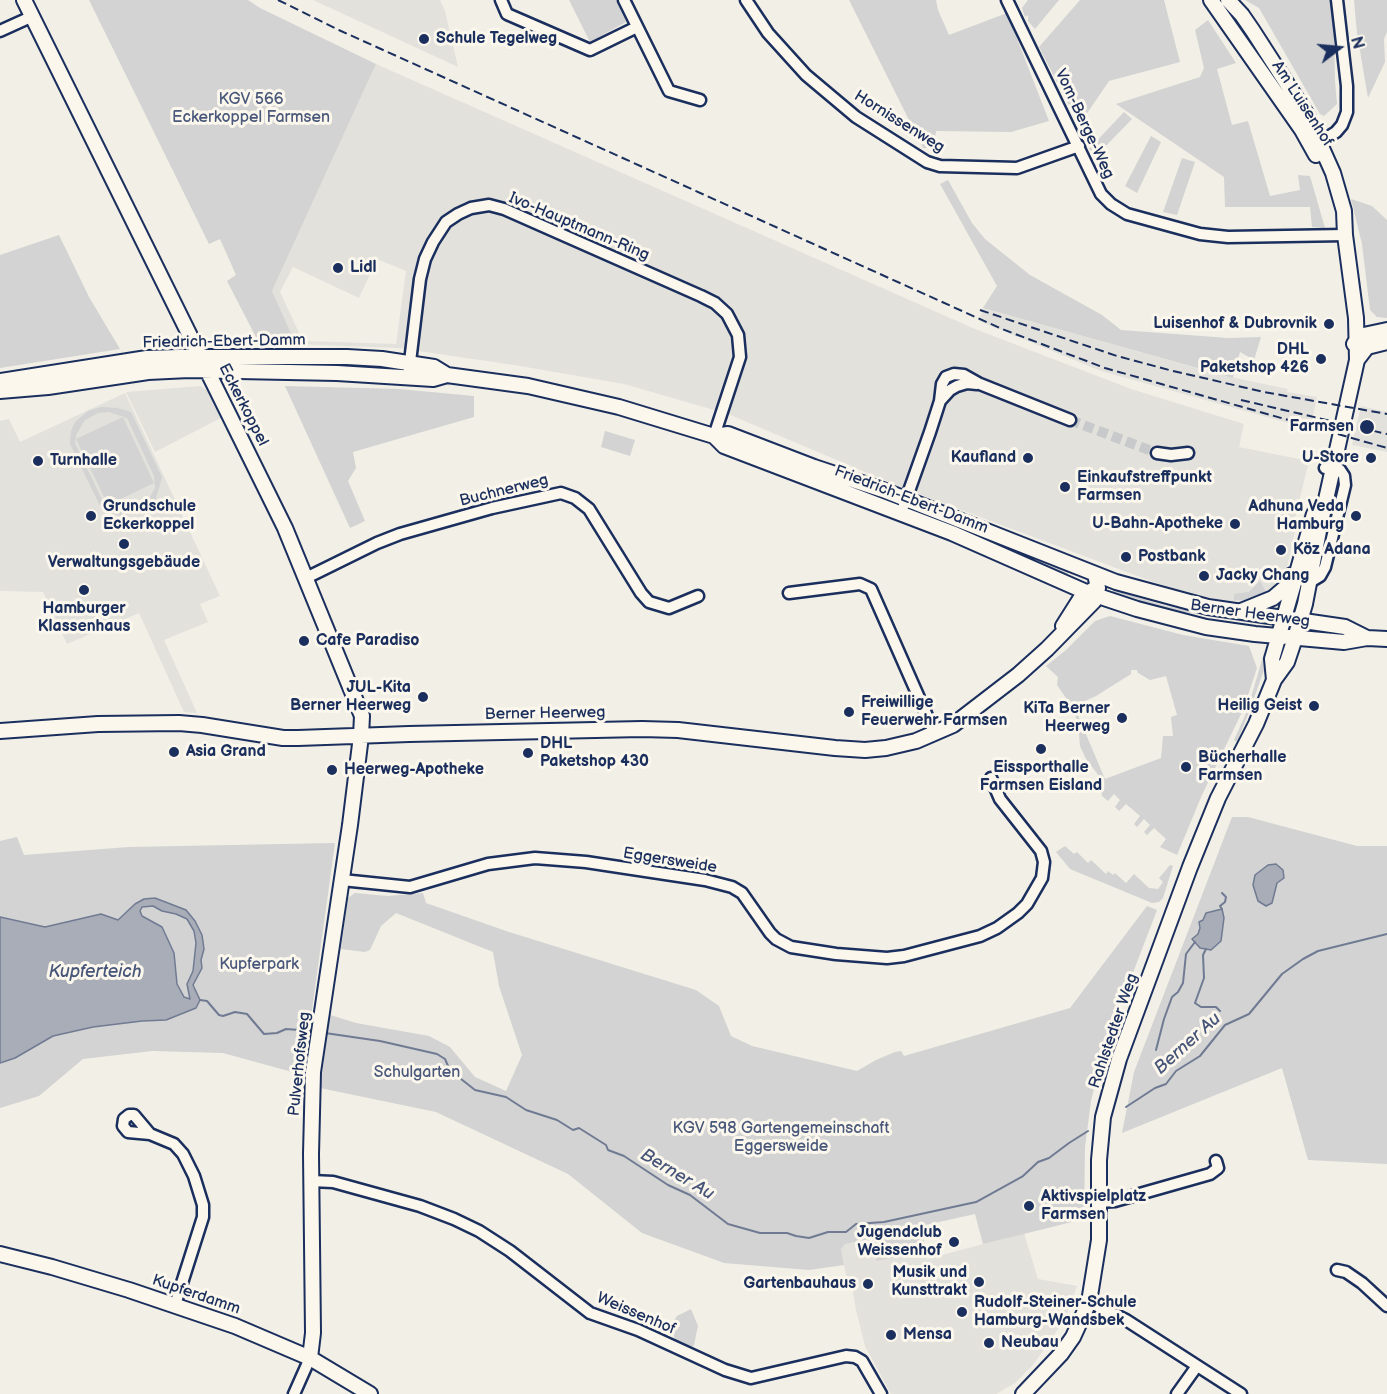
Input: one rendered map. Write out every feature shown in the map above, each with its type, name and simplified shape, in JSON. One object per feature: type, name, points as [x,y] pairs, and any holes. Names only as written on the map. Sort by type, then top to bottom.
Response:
[{"type":"main road","name":"Eckerkoppel","points":[[24,0],[209,369],[285,528],[360,711],[363,723],[361,736]]},
{"type":"main road","name":"Am Luisenhof","points":[[1211,0],[1316,145],[1333,173],[1344,211],[1356,318],[1364,340],[1330,467]]},
{"type":"main road","name":"Am Luisenhof","points":[[1228,0],[1253,30],[1307,115],[1316,145]]},
{"type":"main road","points":[[1330,467],[1349,358],[1364,340],[1387,330]]},
{"type":"main road","points":[[1364,340],[1387,342]]},
{"type":"main road","points":[[209,369],[235,356]]},
{"type":"main road","name":"Friedrich-Ebert-Damm","points":[[0,381],[147,358],[209,369],[235,356],[347,357],[409,370]]},
{"type":"main road","name":"Friedrich-Ebert-Damm","points":[[0,391],[48,387],[148,372],[209,369],[337,373],[434,367],[447,375],[504,382],[619,406],[714,436],[728,434],[906,500],[1094,587]]},
{"type":"main road","name":"Friedrich-Ebert-Damm","points":[[714,436],[724,446],[1094,587]]},
{"type":"main road","name":"Rahlstedter Weg","points":[[1274,680],[1272,659],[1278,636],[1330,467]]},
{"type":"main road","name":"Rahlstedter Weg","points":[[1023,1394],[1061,1353],[1077,1329],[1089,1302],[1099,1240],[1099,1160],[1103,1117],[1119,1059],[1218,798],[1256,724],[1274,680],[1287,662],[1301,621],[1310,582],[1330,467]]},
{"type":"main road","points":[[1239,612],[1262,604],[1281,592],[1299,566]]},
{"type":"main road","name":"Berner Heerweg","points":[[1094,587],[1135,586],[1199,605],[1345,627],[1367,638]]},
{"type":"main road","name":"Berner Heerweg","points":[[1094,587],[1137,609],[1195,625],[1344,642],[1367,638],[1387,639]]},
{"type":"main road","name":"Berner Heerweg","points":[[0,731],[84,725],[164,723],[202,725],[283,738],[650,729],[865,750],[898,746],[953,725],[1029,666],[1087,609],[1094,587]]},
{"type":"main road","name":"Pulverhofsweg","points":[[310,1358],[313,1333],[311,1099],[361,736]]},
{"type":"main road","name":"Kupferdamm","points":[[0,1254],[52,1267],[175,1305],[263,1336],[310,1358],[370,1394]]},
{"type":"street","points":[[501,0],[507,14],[590,50],[637,27]]},
{"type":"street","points":[[624,0],[669,91],[700,100]]},
{"type":"street","name":"Hornissenweg","points":[[746,0],[768,33],[806,75],[856,117],[927,162],[940,166],[1017,168],[1078,146]]},
{"type":"street","name":"Vom-Berge-Weg","points":[[1007,0],[1101,194],[1111,204],[1127,214],[1184,231],[1228,237],[1345,236]]},
{"type":"street","points":[[1316,145],[1342,126],[1347,112],[1347,86],[1337,0]]},
{"type":"street","points":[[0,32],[33,16]]},
{"type":"street","name":"Ivo-Hauptmann-Ring","points":[[409,370],[420,279],[425,259],[433,242],[446,222],[458,214],[471,208],[489,205],[504,209],[701,296],[715,303],[727,314],[738,335],[740,357],[714,436]]},
{"type":"street","points":[[954,374],[966,383]]},
{"type":"street","points":[[901,514],[940,401],[944,379],[954,374],[964,375],[980,384],[1070,420]]},
{"type":"street","points":[[940,401],[950,390],[966,383],[980,384]]},
{"type":"street","points":[[1157,453],[1171,455],[1188,453]]},
{"type":"street","name":"Buchnerweg","points":[[306,578],[400,534],[492,508],[561,493],[575,498],[589,509],[641,593],[649,602],[669,608],[698,596]]},
{"type":"street","points":[[789,593],[860,584],[871,589],[934,734]]},
{"type":"street","name":"Eggersweide","points":[[342,880],[371,885],[410,887],[488,864],[535,858],[586,862],[705,879],[732,887],[742,893],[776,939],[791,947],[836,954],[887,958],[903,956],[980,936],[997,928],[1018,913],[1042,878],[1044,862],[1041,850],[1000,799],[991,778]]},
{"type":"street","points":[[150,1134],[174,1144],[183,1154],[201,1192],[203,1205],[203,1217],[175,1305]]},
{"type":"street","points":[[1100,1202],[1115,1201],[1210,1174],[1218,1168],[1216,1161]]},
{"type":"street","name":"Weissenhof","points":[[311,1181],[333,1182],[420,1206],[454,1219],[479,1231],[510,1251],[590,1313],[638,1330],[725,1370],[751,1378],[846,1356],[855,1357],[862,1361],[881,1394]]},
{"type":"street","points":[[1337,1270],[1346,1272],[1362,1282],[1387,1306]]},
{"type":"street","points":[[1089,1302],[1126,1320],[1241,1394]]},
{"type":"street","name":"Pulverhofsweg","points":[[294,1394],[310,1358]]},
{"type":"street","points":[[1177,1394],[1197,1366]]},
{"type":"shaded area","name":"Schule Tegelweg","points":[[313,0],[440,0],[445,11],[458,67]]},
{"type":"shaded area","points":[[376,64],[975,329],[1131,389],[1244,424],[1239,447],[1309,461],[1295,518],[1296,526],[1285,577],[1277,586],[1244,602],[1235,603],[1180,592],[903,488],[728,414],[624,384],[398,348],[296,344],[272,291]],"holes":[[[377,259],[406,271],[396,344],[303,341],[280,292],[293,267],[359,298]]]},
{"type":"shaded area","points":[[983,308],[1221,375],[1288,389],[1287,392],[1317,397],[1310,429],[1101,371],[979,321]]},
{"type":"shaded area","points":[[200,386],[207,390],[221,418],[155,452],[126,392]]},
{"type":"shaded area","name":"Grundschule Eckerkoppel","points":[[125,393],[220,596],[200,604],[208,622],[164,640],[197,713],[184,712],[139,613],[67,644],[43,592],[0,591],[0,421],[9,419],[20,442]]},
{"type":"shaded area","points":[[1361,406],[1387,412],[1387,452],[1352,445]]},
{"type":"shaded area","name":"Rudolf-Steiner-Schule Hamburg-Wandsbek","points":[[1024,1233],[1038,1279],[1077,1286],[1067,1314],[1031,1367],[1015,1383],[996,1394],[891,1394],[865,1346],[851,1280],[846,1276],[841,1248],[845,1244],[870,1239],[876,1261],[926,1252],[927,1259]]},
{"type":"green space","name":"KGV 566 Eckerkoppel Farmsen","points":[[89,0],[248,0],[376,64],[272,291],[296,344],[258,341],[227,281],[236,275],[220,239],[209,244]]},
{"type":"green space","points":[[569,0],[616,0],[626,22],[590,42]]},
{"type":"green space","points":[[849,0],[936,0],[949,35],[1007,13],[1049,121],[1011,132],[936,131],[934,148],[923,148]]},
{"type":"green space","points":[[1028,0],[1059,0],[1035,29],[1028,21],[1028,15],[1025,17],[1022,8]]},
{"type":"green space","points":[[1080,0],[1164,0],[1180,62],[1109,81],[1079,125],[1039,47]]},
{"type":"green space","points":[[1245,0],[1333,0],[1337,104],[1324,116],[1320,114],[1259,8]]},
{"type":"green space","points":[[1354,0],[1387,0],[1385,62],[1368,98],[1357,33]]},
{"type":"green space","points":[[1208,20],[1236,63],[1217,69],[1232,125],[1248,121],[1270,196],[1300,190],[1298,175],[1310,176],[1325,228],[1312,227],[1310,207],[1225,207],[1224,177],[1116,104],[1200,77],[1204,68],[1195,30]]},
{"type":"green space","points":[[1124,112],[1132,119],[1097,155],[1089,149]]},
{"type":"green space","points":[[1151,136],[1161,142],[1137,193],[1125,186]]},
{"type":"green space","points":[[1182,158],[1195,162],[1177,215],[1163,212]]},
{"type":"green space","points":[[948,180],[972,223],[985,239],[1030,275],[1102,315],[1121,330],[1228,338],[1261,337],[1254,360],[1240,352],[1233,378],[983,308],[997,286],[940,184]]},
{"type":"green space","points":[[1351,199],[1372,206],[1387,220],[1387,318],[1377,317],[1370,310],[1362,244]]},
{"type":"green space","points":[[59,235],[89,297],[120,349],[0,368],[0,255]]},
{"type":"green space","points":[[279,360],[380,364],[381,366],[346,365],[334,368],[239,365]]},
{"type":"green space","points":[[285,386],[399,389],[474,396],[474,417],[353,452],[356,468],[348,481],[365,521],[350,528]]},
{"type":"green space","points":[[101,407],[118,408],[131,412],[162,477],[156,499],[139,512],[122,516],[101,508],[70,444],[71,431],[75,422],[88,411]],"holes":[[[109,412],[127,418],[154,476],[155,488],[144,503],[127,511],[117,510],[104,504],[75,443],[76,435],[85,420],[98,413]]]},
{"type":"green space","points":[[123,417],[154,483],[108,505],[76,439]]},
{"type":"green space","points":[[605,431],[635,440],[630,456],[601,447]]},
{"type":"green space","points":[[922,511],[1072,570],[1064,577],[920,516]]},
{"type":"green space","points":[[1260,581],[1266,592],[1243,600],[1234,600],[1234,594],[1249,592]]},
{"type":"green space","points":[[1105,591],[1117,591],[1166,606],[1207,614],[1262,619],[1260,622],[1230,619],[1138,605]]},
{"type":"green space","points":[[1110,616],[1183,635],[1249,646],[1257,668],[1243,710],[1202,795],[1177,855],[1160,847],[1166,839],[1154,828],[1147,835],[1144,832],[1150,825],[1144,819],[1137,827],[1134,824],[1140,816],[1126,804],[1119,811],[1115,807],[1120,800],[1114,794],[1108,801],[1102,796],[1099,776],[1086,759],[1080,746],[1078,722],[1057,685],[1058,677],[1046,666],[1095,621]],"holes":[[[1131,670],[1137,670],[1150,680],[1166,676],[1177,715],[1171,717],[1173,736],[1163,736],[1161,758],[1105,779],[1074,706],[1096,696],[1131,674]]]},
{"type":"green space","points":[[1264,653],[1267,653],[1264,670],[1237,742],[1234,740],[1247,711]]},
{"type":"green space","points":[[1232,817],[1248,817],[1357,846],[1387,846],[1387,1164],[1308,1160],[1282,1068],[1122,1133],[1134,1072]],"holes":[[[1268,865],[1284,878],[1277,883],[1255,875]]]},
{"type":"green space","name":"Kupferpark","points":[[17,837],[24,855],[129,847],[335,843],[303,1075],[223,1053],[152,1051],[83,1059],[39,1096],[0,1108],[0,1063],[15,1058],[52,1036],[93,1027],[166,1020],[200,1000],[193,985],[202,968],[204,948],[195,921],[186,910],[155,898],[135,904],[118,920],[101,914],[45,927],[0,917],[0,841]]},
{"type":"green space","points":[[1065,846],[1074,854],[1077,852],[1088,863],[1091,860],[1106,874],[1108,871],[1113,875],[1115,873],[1126,883],[1134,874],[1149,888],[1158,889],[1163,882],[1159,878],[1170,865],[1173,866],[1163,898],[1159,902],[1152,903],[1070,869],[1056,852]]},
{"type":"green space","points":[[355,893],[388,896],[423,893],[426,903],[509,932],[696,990],[719,1006],[731,1036],[752,1046],[857,1071],[895,1052],[901,1051],[904,1056],[1070,1008],[1147,906],[1157,910],[1103,1051],[1091,1101],[1085,1147],[1084,1219],[983,1244],[975,1214],[921,1226],[926,1252],[876,1261],[873,1242],[870,1239],[845,1244],[841,1249],[844,1265],[809,1270],[724,1263],[642,1233],[568,1174],[436,1112],[320,1088],[330,1015],[356,1023],[429,1036],[450,1047],[475,1077],[506,1091],[522,1055],[499,986],[493,952],[396,913],[381,926],[370,950],[365,952],[341,949],[348,898]]},
{"type":"green space","points":[[153,906],[187,919],[194,931],[196,943],[193,971],[187,984],[191,1000],[184,997],[177,984],[174,953],[162,928],[142,916],[139,911],[142,907]]},
{"type":"green space","points":[[691,1309],[698,1326],[692,1347],[675,1341],[673,1330],[675,1324],[673,1322],[677,1316]]},
{"type":"water","points":[[1276,864],[1283,870],[1284,878],[1277,883],[1272,903],[1266,906],[1258,901],[1253,885],[1255,875],[1268,865]]},
{"type":"water","name":"Kupferteich","points":[[155,898],[186,910],[202,935],[204,949],[201,960],[202,968],[193,985],[200,1000],[196,1008],[166,1020],[93,1027],[53,1036],[15,1058],[0,1063],[0,917],[45,927],[101,914],[118,920],[144,899]],"holes":[[[153,906],[187,919],[194,931],[196,943],[193,971],[187,984],[190,999],[184,997],[177,984],[174,953],[162,927],[142,916],[140,911],[142,907]]]},
{"type":"water","points":[[1222,909],[1224,918],[1221,941],[1211,950],[1200,948],[1192,939],[1198,934],[1199,922],[1203,920],[1206,913]]},
{"type":"waterway","points":[[1222,893],[1226,897],[1225,902],[1220,906],[1222,909]]},
{"type":"waterway","name":"Berner Au","points":[[1126,1107],[1155,1088],[1166,1084],[1176,1071],[1200,1056],[1225,1025],[1249,1014],[1282,974],[1303,959],[1318,951],[1387,934]]},
{"type":"waterway","points":[[1156,1050],[1172,997],[1183,983],[1186,954],[1195,942]]},
{"type":"waterway","points":[[1206,949],[1203,955],[1204,978],[1195,1003],[1201,1007],[1216,1007],[1220,1011]]},
{"type":"waterway","name":"Berner Au","points":[[200,1000],[207,1001],[219,1015],[235,1012],[247,1014],[264,1034],[277,1033],[286,1029],[313,1031]]},
{"type":"waterway","name":"Berner Au","points":[[325,1033],[380,1041],[437,1054],[445,1059],[449,1068],[456,1075],[475,1090],[506,1097],[526,1110],[557,1120],[573,1130],[579,1128],[606,1145],[608,1150],[624,1156],[668,1185],[690,1195],[728,1224],[760,1233],[787,1233],[809,1238],[828,1232],[846,1232],[856,1224],[884,1222],[976,1202],[1023,1176],[1038,1162],[1049,1158],[1088,1131]]},
{"type":"tunnel","points":[[1070,420],[1157,453]]},
{"type":"railway","points":[[278,0],[341,31],[1002,329],[1105,368],[1387,448]]},
{"type":"railway","points":[[980,310],[1117,356],[1169,370],[1264,392],[1387,414]]},
{"type":"railway","points":[[1241,400],[1387,434]]},
{"type":"place","name":"Schule Tegelweg","points":[[424,39]]},
{"type":"place","name":"Lidl","points":[[338,268]]},
{"type":"place","name":"Luisenhof & Dubrovnik","points":[[1329,324]]},
{"type":"place","name":"DHL Paketshop 426","points":[[1321,359]]},
{"type":"place","name":"Farmsen","points":[[1367,427]]},
{"type":"place","name":"Kaufland","points":[[1028,458]]},
{"type":"place","name":"U-Store","points":[[1371,458]]},
{"type":"place","name":"Turnhalle","points":[[38,461]]},
{"type":"place","name":"Einkaufstreffpunkt Farmsen","points":[[1065,487]]},
{"type":"place","name":"Grundschule Eckerkoppel","points":[[91,516]]},
{"type":"place","name":"Adhuna Veda Hamburg","points":[[1356,516]]},
{"type":"place","name":"U-Bahn-Apotheke","points":[[1235,524]]},
{"type":"place","name":"Verwaltungsgebäude","points":[[124,544]]},
{"type":"place","name":"Köz Adana","points":[[1281,550]]},
{"type":"place","name":"Postbank","points":[[1126,557]]},
{"type":"place","name":"Jacky Chang","points":[[1204,576]]},
{"type":"place","name":"Hamburger Klassenhaus","points":[[84,590]]},
{"type":"place","name":"Cafe Paradiso","points":[[304,641]]},
{"type":"place","name":"JUL-Kita Berner Heerweg","points":[[423,697]]},
{"type":"place","name":"Heilig Geist","points":[[1314,706]]},
{"type":"place","name":"Freiwillige Feuerwehr Farmsen","points":[[849,712]]},
{"type":"place","name":"KiTa Berner Heerweg","points":[[1122,718]]},
{"type":"place","name":"Eissporthalle Farmsen Eisland","points":[[1041,749]]},
{"type":"place","name":"Asia Grand","points":[[174,752]]},
{"type":"place","name":"DHL Paketshop 430","points":[[528,753]]},
{"type":"place","name":"Bücherhalle Farmsen","points":[[1186,767]]},
{"type":"place","name":"Heerweg-Apotheke","points":[[332,770]]},
{"type":"place","name":"Aktivspielplatz Farmsen","points":[[1029,1206]]},
{"type":"place","name":"Jugendclub Weissenhof","points":[[954,1242]]},
{"type":"place","name":"Musik und Kunsttrakt","points":[[979,1282]]},
{"type":"place","name":"Gartenbauhaus","points":[[868,1284]]},
{"type":"place","name":"Rudolf-Steiner-Schule Hamburg-Wandsbek","points":[[962,1312]]},
{"type":"place","name":"Mensa","points":[[891,1335]]},
{"type":"place","name":"Neubau","points":[[989,1343]]},
{"type":"park label","name":"Schulgarten","points":[[417,1073]]},
{"type":"park label","name":"KGV 598 Gartengemeinschaft Eggersweide","points":[[781,1138]]}]
